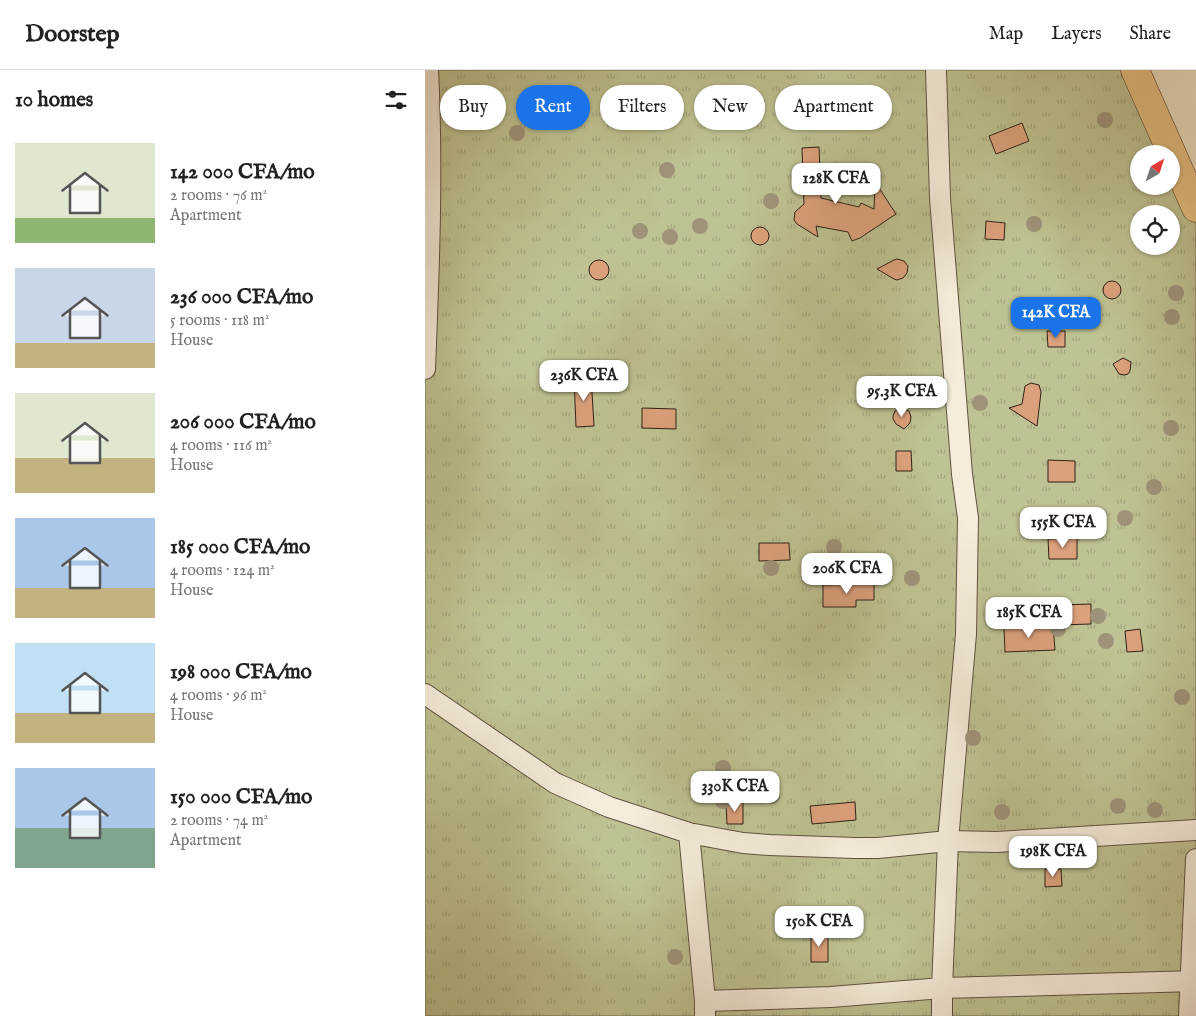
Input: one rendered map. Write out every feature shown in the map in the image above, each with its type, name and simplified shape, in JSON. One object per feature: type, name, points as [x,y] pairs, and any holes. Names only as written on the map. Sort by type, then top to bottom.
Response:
[{"type":"main road","points":[[1135,70],[1196,208]]},
{"type":"street","points":[[425,369],[430,118],[428,70]]},
{"type":"street","points":[[937,70],[940,198],[961,464],[968,518],[966,634],[948,841],[942,1016]]},
{"type":"street","points":[[425,694],[555,783],[609,807],[689,833],[769,845],[878,848],[948,841],[996,842],[1196,830]]},
{"type":"street","points":[[689,833],[705,1008],[942,988],[1193,981]]},
{"type":"street","points":[[1189,1016],[1193,981],[1196,859]]},
{"type":"green space","points":[[425,70],[1135,70],[1168,145],[1130,145],[1130,195],[1180,195],[1180,172],[1196,208],[1196,1016],[425,1016]]},
{"type":"building","points":[[1022,123],[1029,141],[996,154],[989,136]]},
{"type":"building","points":[[819,147],[821,198],[859,207],[861,203],[874,209],[875,182],[896,214],[860,238],[852,241],[848,232],[816,226],[818,237],[797,224],[794,220],[795,212],[804,204],[802,148]]},
{"type":"building","points":[[986,221],[1005,223],[1004,240],[985,239]]},
{"type":"building","points":[[760,227],[766,230],[769,236],[766,242],[760,245],[754,242],[751,236],[754,230]]},
{"type":"building","points":[[599,260],[606,263],[609,270],[606,277],[599,280],[592,277],[589,270],[592,263]]},
{"type":"building","points":[[894,260],[904,261],[908,266],[907,273],[903,278],[894,279],[877,269]]},
{"type":"building","points":[[1112,281],[1118,284],[1121,290],[1118,296],[1112,299],[1106,296],[1103,290],[1106,284]]},
{"type":"building","points":[[1047,331],[1065,331],[1065,347],[1048,347]]},
{"type":"building","points":[[1123,358],[1131,362],[1130,371],[1124,375],[1119,374],[1113,364]]},
{"type":"building","points":[[591,376],[594,426],[576,427],[574,377]]},
{"type":"building","points":[[1031,383],[1039,385],[1041,392],[1037,426],[1009,408],[1022,404],[1025,386]]},
{"type":"building","points":[[642,408],[676,409],[676,429],[642,428]]},
{"type":"building","points":[[901,408],[909,411],[911,417],[910,423],[904,429],[896,424],[893,419],[895,411]]},
{"type":"building","points":[[896,451],[911,451],[912,471],[896,471]]},
{"type":"building","points":[[1048,460],[1075,461],[1075,482],[1048,482]]},
{"type":"building","points":[[1077,538],[1077,559],[1049,559],[1048,539]]},
{"type":"building","points":[[759,543],[789,543],[790,560],[759,561]]},
{"type":"building","points":[[874,584],[874,600],[856,600],[856,607],[823,607],[823,585]]},
{"type":"building","points":[[1091,604],[1091,624],[1058,625],[1058,605]]},
{"type":"building","points":[[1053,625],[1055,650],[1005,652],[1004,627]]},
{"type":"building","points":[[1140,629],[1143,651],[1127,652],[1125,631]]},
{"type":"building","points":[[726,802],[743,802],[743,824],[727,824]]},
{"type":"building","points":[[855,802],[856,820],[812,824],[810,806]]},
{"type":"building","points":[[1045,869],[1061,869],[1062,886],[1045,887]]},
{"type":"building","points":[[811,933],[828,933],[828,962],[811,962]]}]
